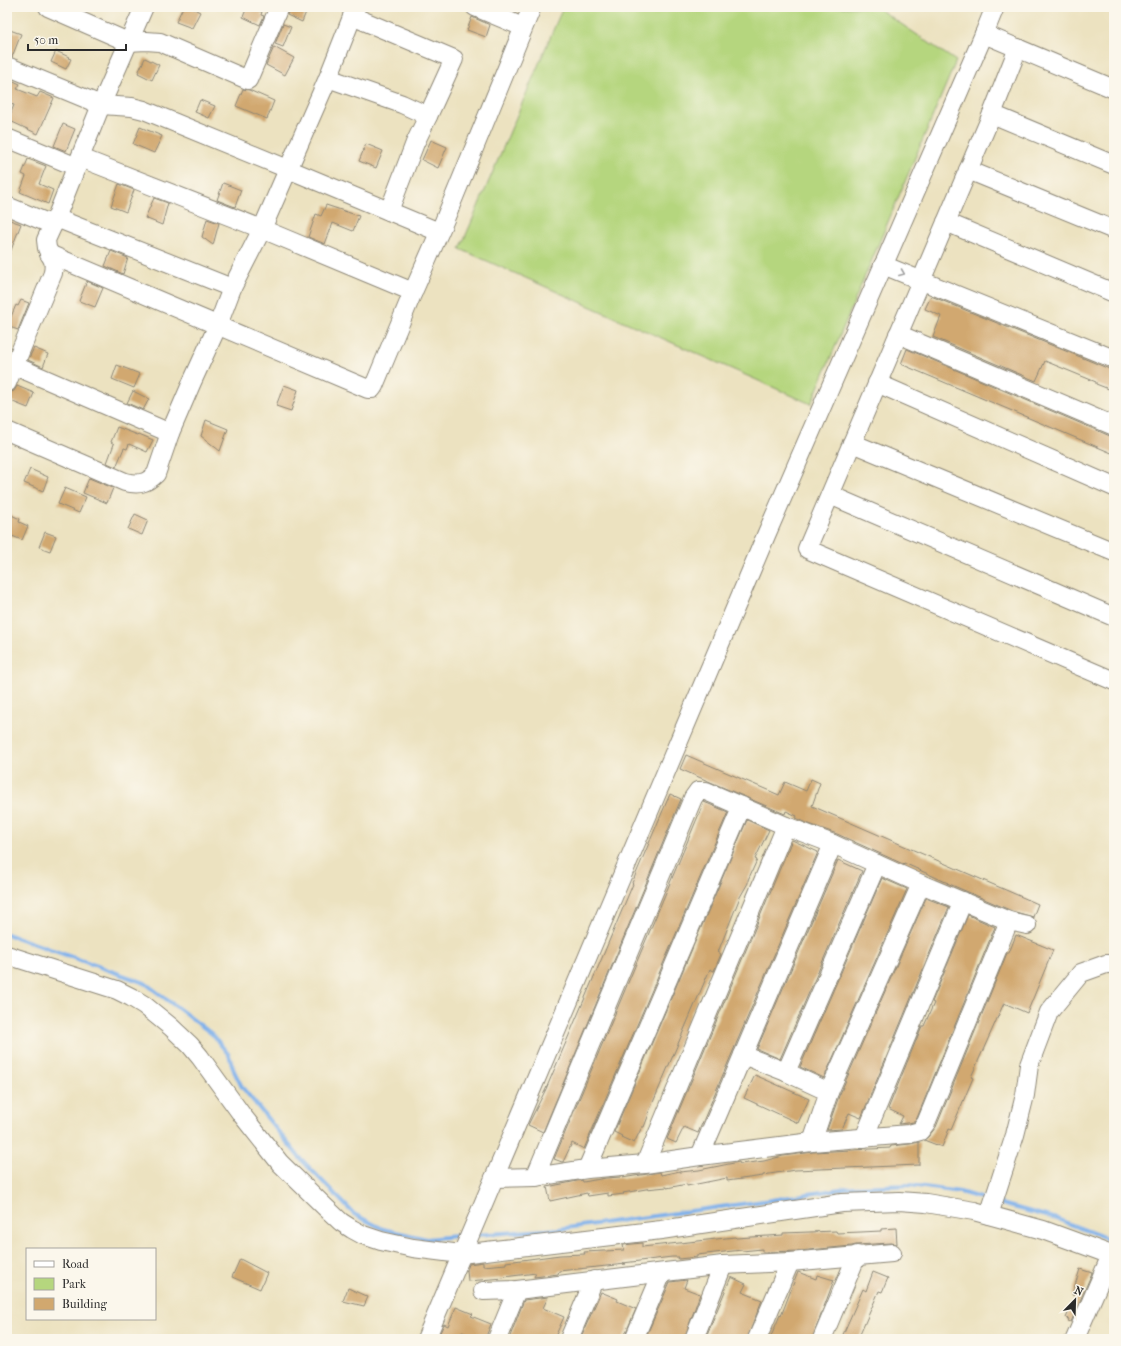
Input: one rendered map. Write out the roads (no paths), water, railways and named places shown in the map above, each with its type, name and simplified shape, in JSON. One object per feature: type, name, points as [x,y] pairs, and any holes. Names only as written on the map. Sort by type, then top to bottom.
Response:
[{"type":"street","points":[[48,7],[128,42],[160,42],[248,80],[279,7]]},
{"type":"street","points":[[7,383],[53,273],[54,263],[49,254],[46,240],[55,222],[128,42],[144,7]]},
{"type":"street","points":[[475,7],[523,28]]},
{"type":"street","points":[[49,254],[309,365],[370,389],[374,386],[532,7]]},
{"type":"street","points":[[426,1339],[767,533],[995,7]]},
{"type":"street","points":[[7,431],[125,482],[134,484],[145,483],[156,474],[170,433],[218,325],[232,288],[262,229],[328,78],[354,11],[454,58],[415,143],[389,211]]},
{"type":"street","points":[[984,34],[1114,89]]},
{"type":"street","points":[[1018,48],[992,114],[807,549],[1112,674]]},
{"type":"street","points":[[7,66],[102,105],[137,108],[439,232]]},
{"type":"street","points":[[328,78],[402,104],[428,116]]},
{"type":"street","points":[[992,114],[1114,165]]},
{"type":"street","points":[[7,138],[79,162],[262,229],[413,292]]},
{"type":"street","points":[[968,170],[1114,230]]},
{"type":"street","points":[[7,206],[55,222],[232,288]]},
{"type":"street","points":[[946,222],[1114,293]]},
{"type":"street","points":[[886,259],[1114,359]]},
{"type":"street","points":[[898,334],[1114,425]]},
{"type":"street","points":[[15,366],[170,433]]},
{"type":"street","points":[[877,383],[1114,487]]},
{"type":"street","points":[[852,443],[1114,552]]},
{"type":"street","points":[[830,495],[1114,617]]},
{"type":"street","points":[[535,1177],[693,798],[698,792],[706,791],[786,826],[834,844],[921,884],[1009,920],[1027,925]]},
{"type":"street","points":[[588,1168],[742,806]]},
{"type":"street","points":[[645,1164],[786,826]]},
{"type":"street","points":[[700,1156],[834,844]]},
{"type":"street","points":[[786,1072],[877,864]]},
{"type":"street","points":[[812,1142],[829,1092],[921,884]]},
{"type":"street","points":[[864,1138],[963,901]]},
{"type":"street","points":[[494,1178],[535,1177],[588,1168],[645,1164],[812,1142],[909,1134],[920,1131],[964,1033],[1009,920]]},
{"type":"street","points":[[7,955],[117,990],[144,1005],[171,1027],[200,1057],[242,1115],[280,1163],[341,1222],[363,1235],[381,1241],[413,1248],[463,1251],[661,1230],[842,1203],[899,1201],[947,1207],[974,1211],[1043,1230],[1113,1255],[1075,1339]]},
{"type":"street","points":[[989,1215],[1015,1135],[1025,1095],[1030,1064],[1049,1012],[1081,973],[1106,964],[1114,964]]},
{"type":"street","points":[[743,1055],[786,1072],[829,1092]]},
{"type":"street","points":[[483,1290],[517,1290],[723,1265],[790,1262],[892,1253]]},
{"type":"street","points":[[822,1339],[857,1255]]},
{"type":"street","points":[[757,1339],[790,1262]]},
{"type":"street","points":[[694,1339],[723,1265]]},
{"type":"street","points":[[634,1339],[662,1273]]},
{"type":"street","points":[[569,1339],[594,1280]]},
{"type":"street","points":[[496,1339],[517,1290]]},
{"type":"waterway","points":[[7,934],[145,983],[212,1034],[229,1055],[234,1071],[242,1087],[299,1157],[354,1214],[383,1229],[427,1239],[465,1235]]},
{"type":"waterway","points":[[475,1235],[559,1229],[771,1200],[853,1187],[910,1185],[960,1192],[990,1201]]},
{"type":"waterway","points":[[998,1203],[1057,1219],[1114,1241]]}]
